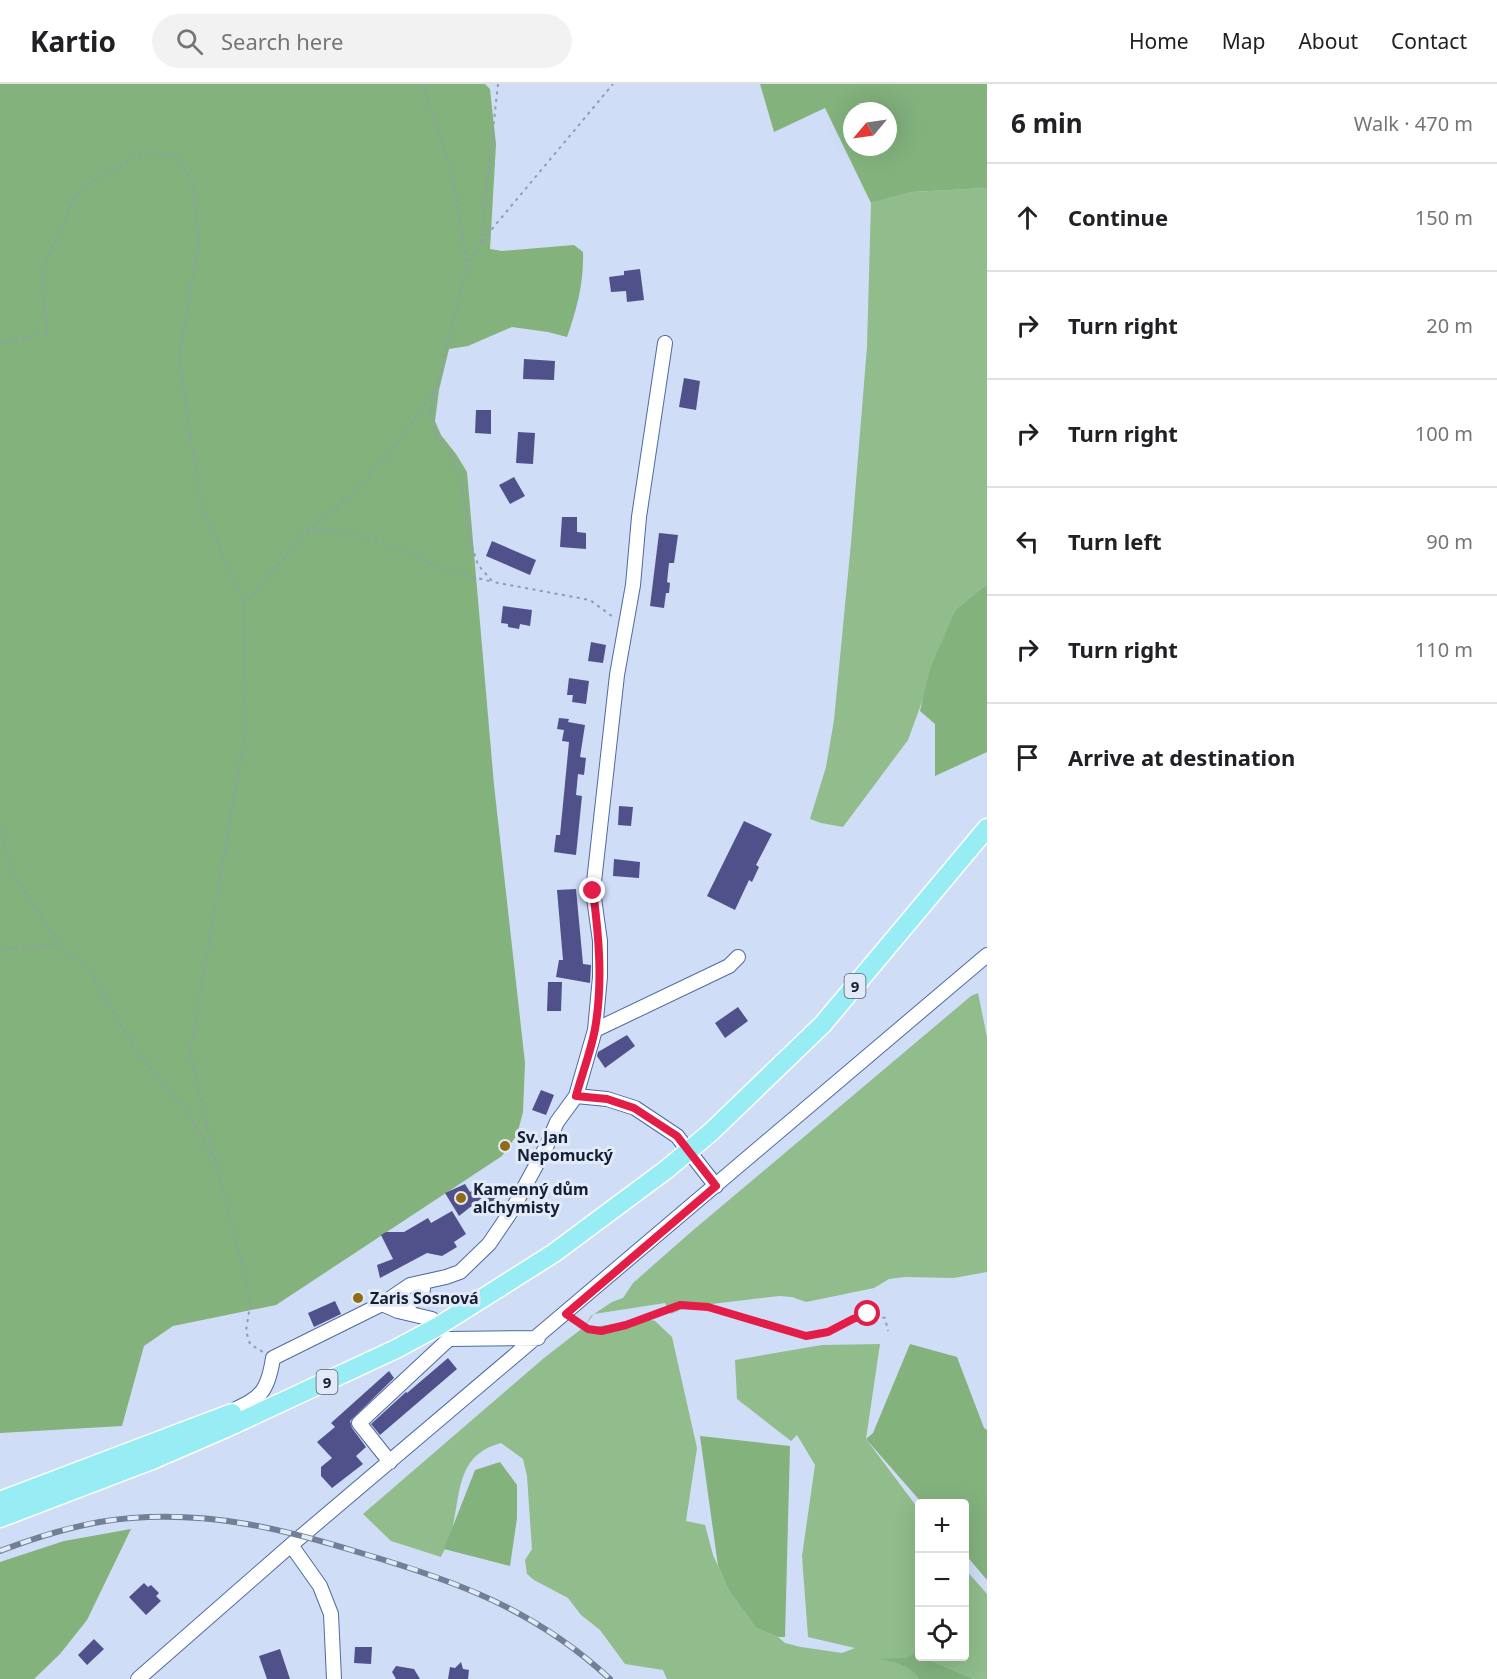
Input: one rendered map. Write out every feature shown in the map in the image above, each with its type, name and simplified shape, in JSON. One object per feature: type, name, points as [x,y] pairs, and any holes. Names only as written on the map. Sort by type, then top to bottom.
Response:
[{"type":"main road","name":"9","points":[[0,1518],[152,1460],[271,1409],[437,1327],[554,1253],[667,1169],[711,1132],[823,1024],[987,828]]},
{"type":"main road","name":"9","points":[[0,1502],[268,1398],[495,1290]]},
{"type":"street","points":[[221,1417],[260,1395],[270,1380],[273,1358],[382,1304],[410,1285],[460,1272],[489,1244],[512,1210],[557,1122],[576,1096],[595,1030],[600,953],[593,891],[617,675],[633,585],[639,517],[665,343]]},
{"type":"street","points":[[138,1679],[291,1545],[538,1338],[987,955]]},
{"type":"street","points":[[595,1030],[729,966],[738,957]]},
{"type":"street","points":[[576,1096],[607,1099],[634,1108],[677,1136],[716,1186]]},
{"type":"street","points":[[398,1311],[422,1295],[424,1282]]},
{"type":"street","points":[[382,1304],[398,1311],[432,1319]]},
{"type":"street","points":[[390,1462],[359,1423],[449,1339],[538,1338]]},
{"type":"street","points":[[291,1545],[320,1586],[331,1614],[334,1679]]},
{"type":"path","points":[[423,84],[454,182],[467,265]]},
{"type":"path","points":[[481,242],[498,84]]},
{"type":"path","points":[[494,582],[477,565],[470,540],[461,480],[451,456],[437,435],[430,415],[435,390],[467,265],[481,242],[613,84]]},
{"type":"path","points":[[0,343],[47,334],[42,271],[80,188],[146,152],[178,156],[192,181],[199,241],[179,358],[180,369],[201,505],[244,604],[245,734],[190,1053],[215,1160],[248,1284],[250,1305],[246,1331],[250,1344],[273,1358]]},
{"type":"path","points":[[244,604],[306,532],[351,495],[396,445],[435,390]]},
{"type":"path","points":[[306,532],[335,530],[382,541],[442,569],[494,582],[590,600],[626,626]]},
{"type":"path","points":[[0,829],[12,872],[60,945],[90,972],[135,1050],[188,1113],[215,1160]]},
{"type":"path","points":[[0,949],[60,945]]},
{"type":"path","points":[[566,1314],[588,1329],[601,1331],[626,1325],[680,1305],[708,1307],[806,1336],[828,1332],[868,1314],[885,1318],[888,1331]]},
{"type":"green space","points":[[0,84],[485,84],[490,89],[496,144],[490,249],[502,251],[574,245],[583,252],[583,263],[579,295],[567,337],[512,327],[468,346],[449,349],[439,390],[435,421],[441,435],[467,472],[494,785],[525,1063],[523,1112],[517,1135],[502,1156],[276,1305],[173,1326],[144,1346],[122,1426],[0,1433]]},
{"type":"green space","points":[[760,84],[987,84],[987,188],[912,192],[871,203],[848,156],[897,156],[897,102],[843,102],[843,145],[825,108],[774,132]]},
{"type":"green space","points":[[987,188],[987,584],[956,609],[908,740],[843,827],[821,823],[810,819],[826,767],[834,720],[867,347],[871,203],[912,192]]},
{"type":"green space","points":[[987,584],[987,752],[935,776],[935,724],[920,711],[930,669],[956,609]]},
{"type":"green space","points":[[978,993],[987,1037],[987,1272],[954,1278],[889,1279],[874,1288],[806,1302],[792,1297],[779,1296],[686,1307],[671,1314],[665,1303],[594,1314],[612,1302],[623,1298],[633,1283],[691,1232],[971,996]]},
{"type":"green space","points":[[648,1319],[655,1321],[672,1337],[697,1448],[686,1521],[705,1525],[713,1555],[728,1589],[756,1628],[777,1636],[785,1643],[842,1653],[855,1648],[808,1637],[802,1556],[815,1465],[797,1435],[791,1441],[737,1399],[735,1360],[822,1345],[880,1344],[866,1439],[915,1504],[915,1653],[906,1659],[882,1659],[903,1666],[919,1679],[667,1679],[663,1670],[625,1664],[600,1630],[581,1615],[568,1598],[527,1574],[525,1560],[532,1549],[527,1476],[523,1459],[501,1443],[486,1449],[468,1466],[463,1477],[451,1534],[441,1557],[391,1541],[363,1514],[544,1358],[584,1327]]},
{"type":"green space","points":[[910,1344],[957,1357],[984,1428],[987,1430],[987,1580],[969,1559],[969,1499],[918,1499],[866,1439],[873,1433]]},
{"type":"green space","points":[[700,1436],[790,1446],[785,1637],[756,1628],[728,1589],[718,1566]]},
{"type":"green space","points":[[500,1462],[517,1485],[517,1518],[510,1566],[444,1549],[475,1470]]},
{"type":"green space","points":[[131,1529],[87,1620],[60,1654],[34,1679],[0,1679],[0,1562],[64,1541]]},
{"type":"green space","points":[[969,1574],[987,1594],[987,1679],[974,1679],[931,1661],[969,1661]]},
{"type":"green space","points":[[914,1653],[915,1661],[932,1661],[974,1679],[919,1679],[901,1665],[878,1659],[906,1658]]},
{"type":"building","points":[[640,269],[644,300],[627,302],[626,291],[611,292],[609,277],[624,275],[624,271]]},
{"type":"building","points":[[524,359],[555,361],[554,380],[523,379]]},
{"type":"building","points":[[684,378],[700,381],[696,410],[679,407]]},
{"type":"building","points":[[476,410],[491,410],[491,434],[475,433]]},
{"type":"building","points":[[518,432],[535,433],[533,464],[516,463]]},
{"type":"building","points":[[514,477],[525,496],[510,504],[499,485]]},
{"type":"building","points":[[562,517],[577,517],[577,532],[586,533],[586,549],[560,547]]},
{"type":"building","points":[[659,533],[678,535],[674,563],[669,563],[667,582],[670,583],[669,593],[666,593],[664,608],[650,606]]},
{"type":"building","points":[[492,541],[536,560],[530,575],[486,556]]},
{"type":"building","points":[[503,606],[532,610],[530,626],[520,624],[519,629],[501,623]]},
{"type":"building","points":[[591,642],[606,645],[603,663],[588,661]]},
{"type":"building","points":[[569,678],[589,681],[586,704],[572,702],[573,695],[567,695]]},
{"type":"building","points":[[559,718],[585,725],[580,757],[586,758],[584,775],[578,774],[576,795],[582,796],[576,855],[554,852],[556,835],[560,835],[569,742],[562,741],[564,730],[557,729]]},
{"type":"building","points":[[619,806],[633,807],[631,826],[618,825]]},
{"type":"building","points":[[744,821],[772,834],[756,865],[759,867],[752,882],[749,880],[735,910],[707,896]]},
{"type":"building","points":[[614,859],[640,862],[639,878],[613,876]]},
{"type":"building","points":[[576,889],[583,964],[591,965],[590,983],[556,977],[559,960],[563,960],[557,890]]},
{"type":"building","points":[[548,982],[562,982],[561,1011],[547,1011]]},
{"type":"building","points":[[738,1007],[748,1021],[725,1038],[715,1023]]},
{"type":"building","points":[[627,1035],[635,1046],[605,1068],[597,1056],[598,1052]]},
{"type":"building","points":[[541,1090],[554,1095],[546,1115],[532,1110]]},
{"type":"building","name":"Kamenný dům alchymisty","points":[[485,1183],[499,1203],[490,1208],[483,1197],[459,1216],[445,1193],[465,1184],[470,1192]]},
{"type":"building","points":[[452,1211],[466,1234],[454,1242],[457,1247],[442,1256],[427,1253],[380,1278],[377,1265],[393,1259],[381,1235],[386,1232],[404,1232],[428,1218],[431,1223]]},
{"type":"building","points":[[335,1301],[341,1314],[314,1327],[308,1313]]},
{"type":"building","points":[[448,1358],[457,1369],[380,1435],[371,1424]]},
{"type":"building","points":[[389,1371],[394,1378],[350,1421],[352,1428],[366,1447],[356,1456],[363,1464],[332,1488],[321,1476],[321,1467],[332,1458],[317,1442],[335,1427],[331,1423]]},
{"type":"building","points":[[144,1583],[148,1587],[151,1585],[159,1593],[156,1596],[161,1601],[146,1615],[129,1597]]},
{"type":"building","points":[[94,1639],[104,1649],[87,1665],[78,1655]]},
{"type":"building","points":[[355,1647],[372,1647],[371,1664],[354,1663]]},
{"type":"building","points":[[280,1649],[290,1679],[267,1679],[259,1656]]},
{"type":"building","points":[[461,1662],[463,1669],[469,1670],[468,1679],[448,1679],[450,1667],[455,1668]]},
{"type":"building","points":[[396,1666],[414,1669],[420,1679],[396,1679],[392,1672]]},
{"type":"railway","points":[[0,1551],[65,1530],[98,1522],[132,1518],[192,1518],[248,1524],[332,1544],[462,1587],[524,1616],[553,1634],[610,1679]]},
{"type":"place","name":"Sv. Jan Nepomucký","points":[[505,1146]]},
{"type":"place","name":"Kamenný dům alchymisty","points":[[461,1198]]},
{"type":"place","name":"Zaris Sosnová","points":[[358,1298]]},
{"type":"route","points":[[593,891],[600,941],[600,977],[595,1030],[576,1096],[607,1099],[634,1108],[677,1136],[716,1186],[566,1314],[588,1329],[601,1331],[626,1325],[680,1305],[708,1307],[806,1336],[828,1332],[868,1314]]}]
